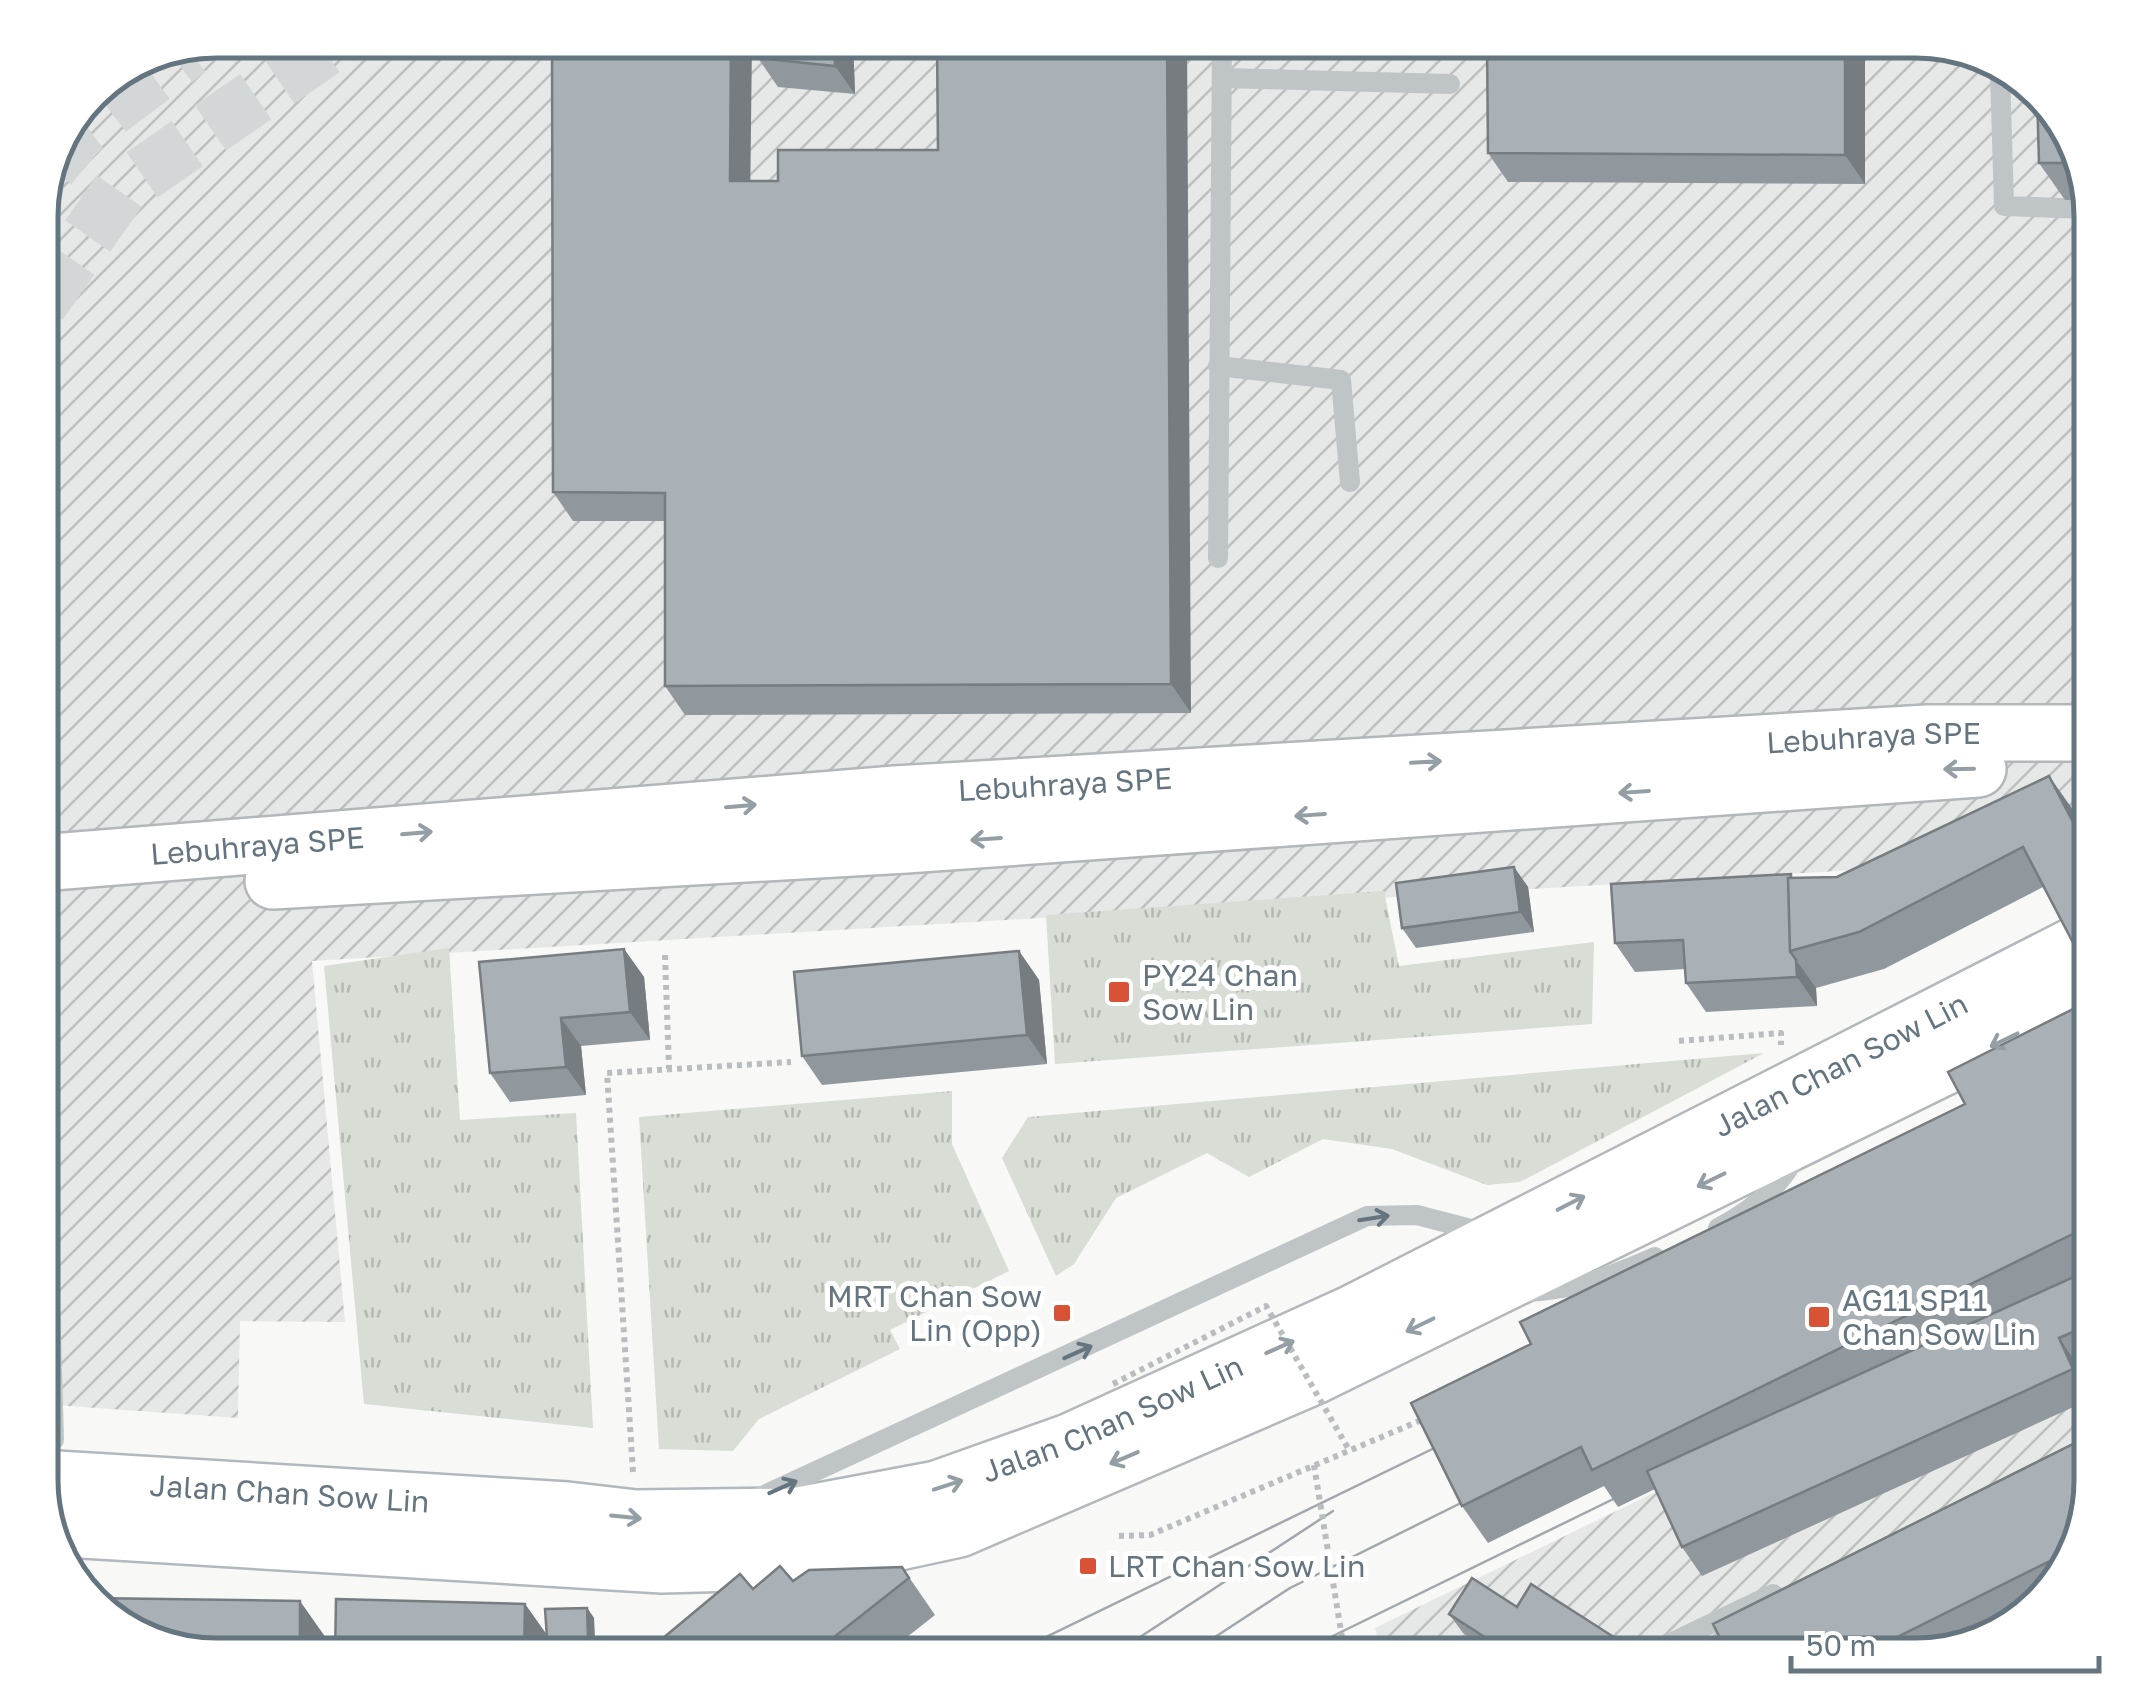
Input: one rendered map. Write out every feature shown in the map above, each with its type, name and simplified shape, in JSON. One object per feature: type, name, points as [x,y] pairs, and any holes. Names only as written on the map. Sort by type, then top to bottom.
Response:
[{"type":"main road","name":"Lebuhraya SPE","points":[[58,862],[895,794],[1927,732],[2074,732]]},
{"type":"main road","name":"Lebuhraya SPE","points":[[58,893],[906,845],[1942,770],[2074,767]]},
{"type":"main road","name":"Jalan Chan Sow Lin","points":[[66,1529],[662,1566],[812,1561],[958,1529],[1312,1378],[1499,1263],[2074,946]]},
{"type":"main road","name":"Jalan Chan Sow Lin","points":[[58,1453],[372,1462],[567,1510],[636,1518],[793,1516],[937,1489],[1069,1442],[1353,1314],[1499,1263],[1807,1134],[2074,1003]]},
{"type":"main road","points":[[84,1567],[302,1574],[470,1556]]},
{"type":"lane","points":[[1218,558],[1222,58]]},
{"type":"lane","points":[[1222,78],[1450,84]]},
{"type":"lane","points":[[2000,83],[2004,206],[2073,208]]},
{"type":"lane","points":[[1218,366],[1340,380],[1350,482]]},
{"type":"lane","points":[[1705,1234],[1760,1201],[1787,1174],[1807,1134]]},
{"type":"lane","points":[[691,1519],[783,1490],[844,1455],[1081,1351],[1367,1216],[1417,1215],[1499,1263],[1522,1292],[1569,1290],[1599,1282],[1670,1250]]},
{"type":"lane","points":[[1681,1638],[1795,1584]]},
{"type":"path","points":[[665,955],[669,1070]]},
{"type":"path","points":[[1679,1041],[1781,1033]]},
{"type":"path","points":[[636,1518],[607,1073],[791,1062]]},
{"type":"path","points":[[1113,1384],[1266,1306],[1349,1450]]},
{"type":"path","points":[[1119,1536],[1150,1535],[1440,1413]]},
{"type":"path","points":[[1314,1465],[1342,1638]]},
{"type":"shaded area","points":[[216,58],[1915,58],[1966,66],[1994,79],[2020,97],[2041,119],[2061,155],[2074,216],[2074,857],[312,961],[345,1322],[240,1321],[238,1418],[58,1405],[58,205],[70,155],[84,128],[128,84],[185,61]]},
{"type":"shaded area","points":[[2074,1289],[2074,1480],[2065,1531],[2034,1585],[2003,1612],[1976,1626],[1946,1635],[1915,1638],[1378,1638],[1375,1628]]},
{"type":"green space","points":[[1384,891],[1399,966],[1594,942],[1592,1024],[1055,1064],[1046,915]]},
{"type":"green space","points":[[449,948],[460,1120],[576,1113],[593,1428],[364,1404],[324,966]]},
{"type":"green space","points":[[1764,1053],[1520,1182],[1487,1185],[1392,1149],[1323,1139],[1249,1177],[1207,1153],[1116,1198],[1074,1264],[1056,1276],[1002,1158],[1028,1117]]},
{"type":"green space","points":[[952,1091],[952,1144],[1009,1271],[890,1330],[900,1349],[759,1419],[733,1451],[659,1449],[639,1117]]},
{"type":"building","points":[[552,58],[731,58],[730,181],[778,181],[778,150],[938,150],[937,58],[1167,58],[1171,684],[665,686],[665,493],[553,492]]},
{"type":"building","points":[[758,58],[835,58],[835,66]]},
{"type":"building","points":[[1487,58],[1845,58],[1845,155],[1488,153]]},
{"type":"building","points":[[2038,116],[2063,163],[2039,163]]},
{"type":"building","points":[[2049,776],[2074,824],[2074,944],[2023,847],[1859,932],[1790,951],[1788,878],[1837,877]]},
{"type":"building","points":[[1514,867],[1520,912],[1402,928],[1396,883]]},
{"type":"building","points":[[1791,874],[1790,951],[1796,960],[1797,977],[1686,983],[1683,940],[1615,943],[1611,884]]},
{"type":"building","points":[[624,949],[630,1012],[561,1018],[566,1067],[490,1073],[479,962]]},
{"type":"building","points":[[1019,951],[1027,1035],[802,1056],[794,972]]},
{"type":"building","name":"AG11 SP11 Chan Sow Lin","points":[[2074,1009],[2074,1233],[1592,1470],[1581,1447],[1462,1506],[1411,1403],[1531,1344],[1520,1322],[1965,1104],[1948,1072]]},
{"type":"building","points":[[2074,1277],[2074,1331],[2059,1338],[2073,1369],[1682,1547],[1647,1471]]},
{"type":"building","points":[[2074,1444],[2072,1501],[2065,1531],[2051,1560],[1895,1638],[1720,1638],[1713,1624]]},
{"type":"building","points":[[780,1566],[793,1581],[809,1570],[902,1567],[909,1578],[833,1638],[663,1638],[740,1574],[753,1589]]},
{"type":"building","points":[[1472,1578],[1517,1607],[1531,1584],[1615,1638],[1486,1638],[1449,1614]]},
{"type":"building","points":[[110,1598],[300,1601],[300,1638],[216,1638],[185,1635],[155,1626]]},
{"type":"building","points":[[336,1599],[525,1604],[524,1638],[335,1638]]},
{"type":"building","points":[[587,1608],[588,1637],[547,1638],[545,1609]]},
{"type":"tunnel","points":[[58,278],[120,190],[312,58]]},
{"type":"tunnel","points":[[84,129],[167,66]]},
{"type":"tram line","points":[[1044,1638],[1457,1437]]},
{"type":"tram line","points":[[1329,1638],[1638,1487]]},
{"type":"tram line","points":[[1214,1638],[1290,1588],[1483,1492]]},
{"type":"tram line","points":[[1139,1638],[1333,1511]]},
{"type":"place","name":"PY24 Chan Sow Lin","points":[[1119,992]]},
{"type":"place","name":"MRT Chan Sow Lin (Opp)","points":[[1062,1313]]},
{"type":"place","name":"AG11 SP11 Chan Sow Lin","points":[[1819,1317]]},
{"type":"place","name":"LRT Chan Sow Lin","points":[[1088,1566]]}]
